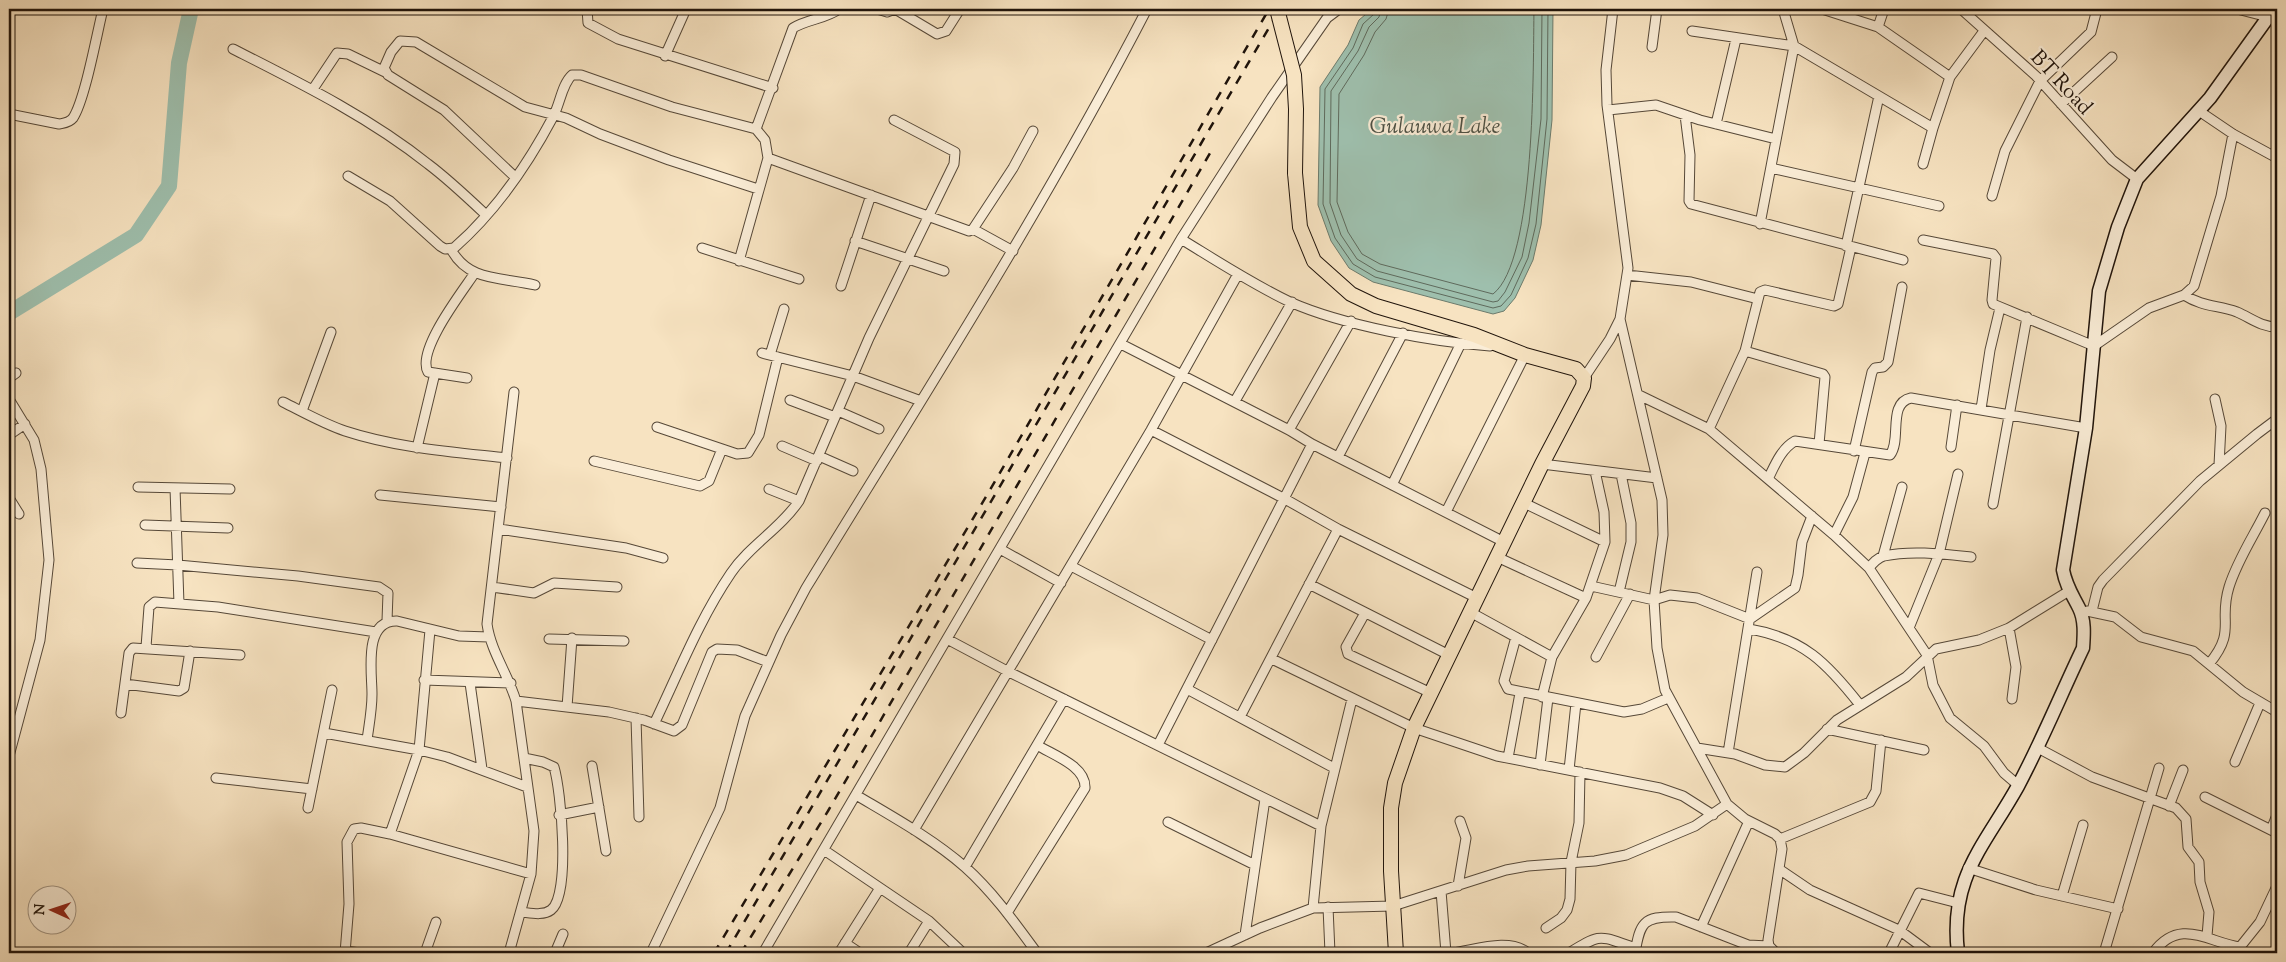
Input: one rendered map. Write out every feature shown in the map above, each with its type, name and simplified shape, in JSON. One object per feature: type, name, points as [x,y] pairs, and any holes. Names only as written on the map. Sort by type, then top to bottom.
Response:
[{"type":"main road","points":[[1277,9],[1294,75],[1296,173],[1300,227],[1314,261],[1351,294],[1376,306],[1503,346],[1525,355],[1576,369],[1584,378],[1583,386],[1542,464],[1414,728],[1395,783],[1391,808],[1396,953]]},
{"type":"street","points":[[9,114],[59,124],[67,123],[73,118],[81,95],[103,9]]},
{"type":"street","points":[[587,9],[588,22],[618,39],[664,56],[773,88]]},
{"type":"street","points":[[664,56],[686,9]]},
{"type":"street","points":[[756,129],[773,88],[793,28],[810,20],[829,16],[839,9]]},
{"type":"street","points":[[877,9],[887,12],[895,9],[937,34],[946,32],[960,9]]},
{"type":"street","points":[[651,953],[720,808],[745,716],[768,662],[806,588],[1013,251],[1105,90],[1147,9]]},
{"type":"street","points":[[763,953],[1181,239],[1272,97],[1327,18],[1338,9]]},
{"type":"street","points":[[1584,378],[1610,339],[1620,319],[1627,275],[1608,110],[1606,70],[1613,9]]},
{"type":"street","points":[[1652,47],[1656,9]]},
{"type":"street","points":[[1760,224],[1794,46],[1783,9]]},
{"type":"street","points":[[1822,9],[1878,27],[1950,77]]},
{"type":"street","points":[[1878,27],[1884,9]]},
{"type":"street","points":[[1992,196],[2005,151],[2040,81],[2090,32],[2097,9]]},
{"type":"street","points":[[2236,9],[2271,13]]},
{"type":"street","name":"BT Road","points":[[1964,10],[1984,31],[2040,81],[2112,160],[2137,179]]},
{"type":"street","points":[[2271,13],[2198,111],[2137,179],[2118,227],[2099,291],[2086,428],[2063,570],[2069,592],[2086,610],[2115,617],[2141,637],[2193,652],[2243,692],[2277,712]]},
{"type":"street","points":[[1692,31],[1736,39],[1794,46],[1933,128]]},
{"type":"street","points":[[1923,164],[1950,77],[1984,31]]},
{"type":"street","points":[[1716,124],[1736,39]]},
{"type":"street","points":[[385,72],[384,68],[391,52],[400,41],[416,42],[525,107],[554,115],[669,160],[758,189]]},
{"type":"street","points":[[233,49],[312,89],[429,164],[485,214]]},
{"type":"street","points":[[312,89],[337,53],[342,52],[385,72],[444,110],[515,177]]},
{"type":"street","points":[[2061,104],[2112,57]]},
{"type":"street","points":[[348,176],[390,201],[440,246],[451,249],[458,245],[515,177],[554,115],[569,77],[575,74],[672,106],[756,129],[765,140],[768,158],[739,261]]},
{"type":"street","points":[[1709,429],[1745,351],[1760,292],[1765,290],[1829,307],[1838,304],[1878,96]]},
{"type":"street","points":[[1608,110],[1656,105],[1716,124],[1776,139]]},
{"type":"street","points":[[2198,111],[2233,134],[2277,158]]},
{"type":"street","points":[[1685,115],[1690,155],[1689,203],[1760,224],[1903,260]]},
{"type":"street","points":[[654,724],[695,638],[731,573],[747,552],[786,518],[799,501],[853,376],[907,259],[930,216],[954,164],[955,152],[894,120]]},
{"type":"street","points":[[768,158],[930,216],[965,231],[973,229],[1013,168],[1033,131]]},
{"type":"street","points":[[2094,346],[2149,308],[2190,292],[2198,277],[2221,196],[2233,134]]},
{"type":"street","points":[[1771,168],[1939,206]]},
{"type":"street","points":[[840,286],[871,195]]},
{"type":"street","points":[[973,229],[1013,251]]},
{"type":"street","points":[[1181,239],[1238,274],[1292,302],[1351,321],[1404,333],[1461,343],[1503,346]]},
{"type":"street","points":[[1923,240],[1994,254],[1993,304],[2094,346]]},
{"type":"street","points":[[855,241],[944,271]]},
{"type":"street","points":[[702,248],[799,279]]},
{"type":"street","points":[[451,249],[458,262],[474,274],[535,285]]},
{"type":"street","points":[[468,378],[428,372],[426,367],[430,348],[442,321],[474,274]]},
{"type":"street","points":[[914,830],[1151,430],[1238,274]]},
{"type":"street","points":[[1627,275],[1691,282],[1758,300]]},
{"type":"street","points":[[1854,451],[1872,372],[1875,368],[1883,367],[1888,362],[1902,287]]},
{"type":"street","points":[[2184,295],[2198,304],[2236,312],[2262,326],[2277,327]]},
{"type":"street","points":[[1235,401],[1292,302]]},
{"type":"street","points":[[1981,409],[1990,350],[2000,308]]},
{"type":"street","points":[[658,427],[743,454],[753,448],[759,435],[770,355],[784,309]]},
{"type":"street","points":[[1993,504],[2027,317]]},
{"type":"street","points":[[1620,319],[1662,500],[1663,535],[1654,600],[1657,648],[1668,698],[1727,804],[1749,821],[1780,839],[1782,849],[1768,940],[1769,946],[1776,953]]},
{"type":"street","points":[[1290,430],[1351,321]]},
{"type":"street","points":[[302,411],[331,332]]},
{"type":"street","points":[[1338,457],[1404,333]]},
{"type":"street","points":[[1392,485],[1461,343]]},
{"type":"street","points":[[1121,344],[1235,401],[1312,444],[1504,542]]},
{"type":"street","points":[[1745,351],[1825,377],[1819,444]]},
{"type":"street","points":[[770,355],[853,376],[921,401]]},
{"type":"street","points":[[1446,512],[1525,355]]},
{"type":"street","points":[[417,448],[435,373]]},
{"type":"street","points":[[509,953],[531,874],[534,831],[516,701],[511,683],[489,637],[487,624],[514,392]]},
{"type":"street","points":[[1639,395],[1709,429],[1870,568],[1927,655],[1932,685],[1950,718],[1984,746],[2004,773],[2018,785]]},
{"type":"street","points":[[9,399],[34,440],[41,469],[49,560],[49,578],[40,640],[9,756]]},
{"type":"street","points":[[1768,479],[1788,445],[1794,441],[1890,455],[1898,407],[1906,399],[1957,405],[2086,428]]},
{"type":"street","points":[[2216,399],[2221,426],[2219,465]]},
{"type":"street","points":[[790,400],[878,429]]},
{"type":"street","points":[[283,402],[345,431],[417,448],[507,458]]},
{"type":"street","points":[[1951,447],[1957,405]]},
{"type":"street","points":[[1958,953],[1958,903],[1968,868],[2018,785],[2083,648],[2086,610],[2098,587],[2219,465],[2277,419]]},
{"type":"street","points":[[9,435],[24,424]]},
{"type":"street","points":[[1151,430],[1285,499],[1338,529],[1477,598]]},
{"type":"street","points":[[1158,746],[1312,444]]},
{"type":"street","points":[[782,446],[853,471]]},
{"type":"street","points":[[594,461],[700,486],[705,485],[709,481],[722,448]]},
{"type":"street","points":[[1834,535],[1852,497],[1865,452]]},
{"type":"street","points":[[1542,464],[1657,478]]},
{"type":"street","points":[[1540,764],[1545,698],[1552,657],[1586,598],[1605,542],[1604,512],[1595,471]]},
{"type":"street","points":[[1619,592],[1631,542],[1631,523],[1621,474]]},
{"type":"street","points":[[1909,628],[1939,554],[1958,474]]},
{"type":"street","points":[[138,487],[230,489]]},
{"type":"street","points":[[1883,556],[1902,487]]},
{"type":"street","points":[[176,488],[178,604]]},
{"type":"street","points":[[769,489],[799,501]]},
{"type":"street","points":[[380,495],[501,507]]},
{"type":"street","points":[[9,498],[19,514]]},
{"type":"street","points":[[1524,503],[1605,542]]},
{"type":"street","points":[[2209,664],[2224,642],[2225,604],[2229,587],[2265,513]]},
{"type":"street","points":[[1749,624],[1795,588],[1802,542],[1812,516]]},
{"type":"street","points":[[145,525],[228,528]]},
{"type":"street","points":[[499,529],[626,548],[663,558]]},
{"type":"street","points":[[1240,718],[1338,529]]},
{"type":"street","points":[[1000,549],[1061,583]]},
{"type":"street","points":[[1870,568],[1873,562],[1883,556],[1939,554],[1971,557]]},
{"type":"street","points":[[1497,557],[1586,598]]},
{"type":"street","points":[[137,564],[178,565],[298,576],[379,587],[388,593],[387,621],[376,632],[371,654],[372,696],[367,740]]},
{"type":"street","points":[[1071,566],[1212,640]]},
{"type":"street","points":[[1728,752],[1757,572]]},
{"type":"street","points":[[492,587],[534,593],[554,583],[617,587]]},
{"type":"street","points":[[1309,584],[1449,656]]},
{"type":"street","points":[[1591,586],[1654,600],[1670,595],[1697,598],[1749,624],[1785,638],[1806,649],[1824,663],[1860,705]]},
{"type":"street","points":[[1697,748],[1728,752],[1765,765],[1784,767],[1804,753],[1837,720],[1906,678],[1927,655],[1936,649],[1979,640],[2009,628],[2069,592]]},
{"type":"street","points":[[1596,657],[1630,594]]},
{"type":"street","points":[[146,647],[148,613],[151,604],[155,602],[218,607],[376,632]]},
{"type":"street","points":[[1470,612],[1552,657]]},
{"type":"street","points":[[1365,613],[1346,647],[1348,654],[1431,693]]},
{"type":"street","points":[[387,621],[397,621],[459,636],[489,637]]},
{"type":"street","points":[[2009,628],[2016,667],[2012,699]]},
{"type":"street","points":[[390,834],[419,750],[430,630]]},
{"type":"street","points":[[1516,637],[1504,681],[1508,689],[1545,698],[1624,712],[1642,709],[1668,698]]},
{"type":"street","points":[[549,638],[624,641]]},
{"type":"street","points":[[567,707],[572,638]]},
{"type":"street","points":[[948,639],[1009,672],[1321,826]]},
{"type":"street","points":[[121,712],[131,650],[136,647],[240,655]]},
{"type":"street","points":[[516,701],[636,718],[670,731],[678,729],[712,652],[721,647],[737,650],[768,662]]},
{"type":"street","points":[[125,684],[180,690],[184,688],[190,651]]},
{"type":"street","points":[[1272,659],[1414,728],[1508,758],[1660,788],[1683,796],[1713,815]]},
{"type":"street","points":[[424,680],[470,684],[511,683]]},
{"type":"street","points":[[470,684],[482,769]]},
{"type":"street","points":[[1187,689],[1334,768]]},
{"type":"street","points":[[308,808],[332,690]]},
{"type":"street","points":[[1508,758],[1520,693]]},
{"type":"street","points":[[965,867],[1064,699]]},
{"type":"street","points":[[1313,908],[1321,826],[1352,699]]},
{"type":"street","points":[[1569,770],[1576,703]]},
{"type":"street","points":[[2235,762],[2260,703]]},
{"type":"street","points":[[636,718],[639,817]]},
{"type":"street","points":[[1827,729],[1924,750]]},
{"type":"street","points":[[324,733],[419,750],[482,769],[527,787]]},
{"type":"street","points":[[1780,839],[1870,802],[1876,791],[1881,740]]},
{"type":"street","points":[[1008,913],[1085,788],[1085,782],[1077,769],[1037,745]]},
{"type":"street","points":[[2036,747],[2092,777],[2150,798],[2180,812],[2186,819],[2188,847],[2199,862],[2200,882],[2209,912],[2207,936]]},
{"type":"street","points":[[521,912],[545,913],[554,907],[560,898],[564,868],[554,767],[543,762],[524,758]]},
{"type":"street","points":[[592,766],[606,851]]},
{"type":"street","points":[[2104,953],[2159,768]]},
{"type":"street","points":[[2169,806],[2183,770]]},
{"type":"street","points":[[1546,928],[1561,918],[1567,910],[1570,899],[1571,862],[1579,823],[1580,772]]},
{"type":"street","points":[[216,778],[312,789]]},
{"type":"street","points":[[856,795],[914,830],[965,867],[1008,913],[1037,953]]},
{"type":"street","points":[[2205,797],[2274,832],[2277,815]]},
{"type":"street","points":[[1245,935],[1265,799]]},
{"type":"street","points":[[1206,953],[1313,908],[1393,906],[1521,867],[1626,855],[1695,826],[1727,804]]},
{"type":"street","points":[[559,815],[600,807]]},
{"type":"street","points":[[1458,886],[1466,838],[1460,821]]},
{"type":"street","points":[[1701,927],[1749,821]]},
{"type":"street","points":[[1168,822],[1256,865]]},
{"type":"street","points":[[2062,896],[2083,825]]},
{"type":"street","points":[[360,953],[345,952],[350,904],[347,842],[350,833],[354,829],[361,828],[390,834],[531,874]]},
{"type":"street","points":[[824,850],[928,921],[963,953]]},
{"type":"street","points":[[1968,868],[2062,896],[2118,909]]},
{"type":"street","points":[[1779,869],[1810,890],[1900,930],[1919,950],[1930,953]]},
{"type":"street","points":[[2152,953],[2161,943],[2174,937],[2191,934],[2207,936],[2239,950],[2257,927],[2277,886]]},
{"type":"street","points":[[839,953],[880,888]]},
{"type":"street","points":[[1441,891],[1446,953]]},
{"type":"street","points":[[1889,953],[1919,893],[1958,903]]},
{"type":"street","points":[[1328,907],[1330,953]]},
{"type":"street","points":[[1575,952],[1595,937],[1604,938],[1635,951],[1641,926],[1655,919],[1676,917],[1748,945],[1769,946]]},
{"type":"street","points":[[909,953],[928,921]]},
{"type":"street","points":[[425,953],[436,922]]},
{"type":"street","points":[[555,953],[563,934]]},
{"type":"street","points":[[845,944],[860,953]]},
{"type":"street","points":[[1452,953],[1504,945],[1517,947],[1528,953]]},
{"type":"water","name":"Gulauwa Lake","points":[[1372,9],[1553,9],[1552,120],[1541,225],[1533,260],[1515,298],[1504,311],[1493,314],[1373,282],[1349,268],[1331,241],[1318,205],[1320,87],[1348,45],[1359,20]]},
{"type":"waterway","points":[[9,313],[136,235],[169,186],[179,63],[191,9]]},
{"type":"railway","points":[[714,953],[987,495],[1269,9]]},
{"type":"railway","points":[[726,953],[1280,9]]},
{"type":"railway","points":[[741,953],[828,811],[1213,148]]}]
